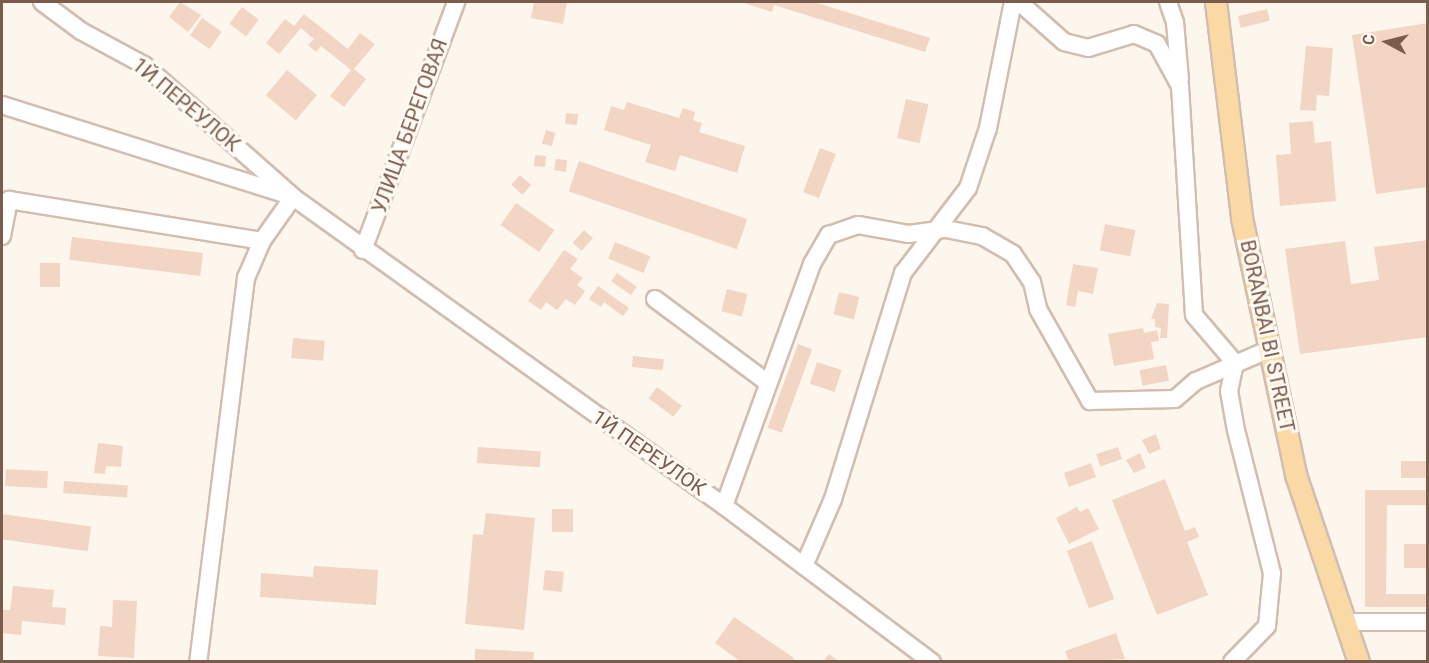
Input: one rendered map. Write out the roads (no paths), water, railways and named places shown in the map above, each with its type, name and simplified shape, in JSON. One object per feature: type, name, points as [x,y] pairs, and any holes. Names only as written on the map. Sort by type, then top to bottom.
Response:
[{"type":"main road","name":"BORANBAI BI STREET","points":[[1216,2],[1242,218],[1296,475],[1359,662]]},
{"type":"street","name":"1Й ПЕРЕУЛОК","points":[[42,2],[81,31],[144,65],[293,197],[363,250],[724,506],[932,662]]},
{"type":"street","name":"УЛИЦА БЕРЕГОВАЯ","points":[[363,250],[456,2]]},
{"type":"street","points":[[804,566],[833,499],[903,273],[968,188],[988,128],[1013,2]]},
{"type":"street","points":[[1019,2],[1041,8],[1064,42],[1088,48],[1134,34],[1157,44],[1180,86]]},
{"type":"street","points":[[1168,2],[1175,22],[1194,315],[1235,363]]},
{"type":"street","points":[[2,105],[293,197],[262,241],[246,278],[198,662]]},
{"type":"street","points":[[2,236],[9,200],[262,241]]},
{"type":"street","points":[[724,506],[812,264],[829,235],[858,225],[909,234],[936,229],[982,236],[1013,254],[1032,282],[1038,309],[1090,401],[1175,399],[1196,381],[1270,350]]},
{"type":"street","points":[[655,299],[768,383]]},
{"type":"street","points":[[1232,662],[1267,626],[1272,573],[1236,430],[1229,391],[1235,363]]},
{"type":"street","points":[[1346,622],[1428,622]]}]
